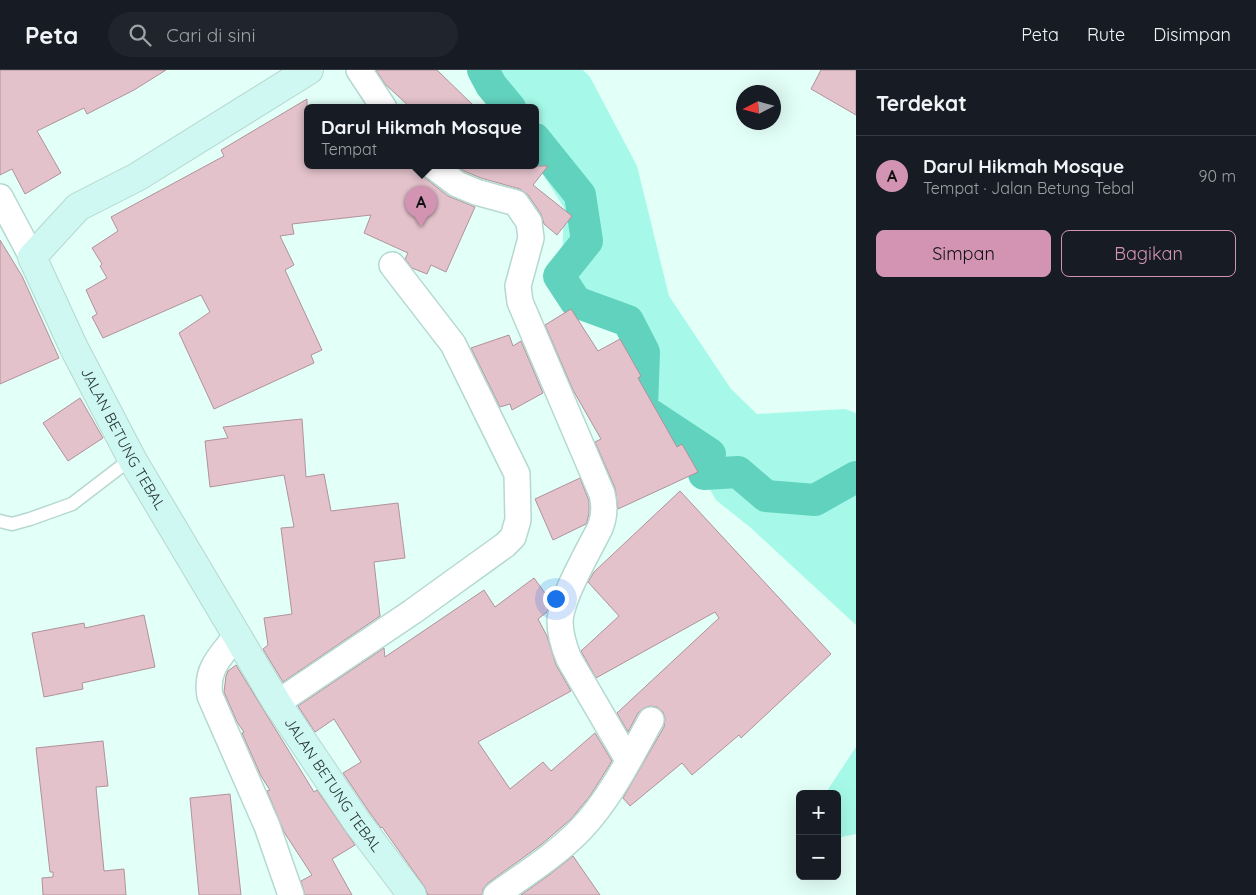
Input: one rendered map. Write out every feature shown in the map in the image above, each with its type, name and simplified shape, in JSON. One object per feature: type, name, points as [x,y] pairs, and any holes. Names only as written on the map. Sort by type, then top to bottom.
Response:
[{"type":"street","points":[[0,197],[32,257],[78,207],[137,177],[309,70]]},
{"type":"street","points":[[359,70],[381,104]]},
{"type":"street","points":[[438,169],[463,186],[476,192],[516,203],[529,222],[531,238],[518,286],[520,302],[602,494],[604,510],[604,519],[564,603],[560,619],[560,632],[569,659],[628,760]]},
{"type":"street","name":"JALAN BETUNG TEBAL","points":[[32,257],[74,348],[133,461],[277,703],[357,822],[412,895]]},
{"type":"street","points":[[277,703],[412,612],[505,545],[513,537],[517,529],[519,508],[517,474],[453,344],[392,265]]},
{"type":"street","points":[[237,635],[211,670],[208,678],[210,696],[268,826],[290,895]]},
{"type":"street","points":[[496,895],[554,853],[582,828],[595,813],[651,720]]},
{"type":"lane","points":[[0,521],[12,524],[72,504],[123,465],[133,461]]},
{"type":"green space","points":[[477,70],[583,70],[590,77],[637,166],[669,296],[731,389],[757,414],[845,409],[856,413],[856,625],[751,528],[716,500],[604,305],[561,298],[564,208],[539,167],[539,104],[498,104]]},
{"type":"green space","points":[[856,747],[856,834],[841,837],[841,790],[828,790]]},
{"type":"building","points":[[0,70],[166,70],[134,90],[87,114],[84,108],[37,131],[61,173],[25,194],[12,169],[0,175]]},
{"type":"building","points":[[376,70],[437,70],[472,104],[407,104],[385,84]]},
{"type":"building","points":[[821,70],[856,70],[856,115],[811,89]]},
{"type":"building","points":[[307,99],[307,104],[304,104],[304,169],[420,169],[424,177],[448,196],[475,207],[446,272],[431,265],[427,274],[412,268],[405,259],[408,253],[364,233],[371,215],[292,224],[294,234],[280,236],[294,265],[285,270],[322,350],[311,355],[314,363],[214,409],[179,333],[210,312],[201,295],[103,338],[92,317],[97,314],[86,290],[107,278],[100,266],[102,264],[92,248],[118,231],[111,217],[224,156],[221,150]]},
{"type":"building","points":[[539,166],[548,166],[533,185],[572,216],[557,235],[544,224],[541,214],[528,195],[520,189],[461,169],[539,169]]},
{"type":"building","points":[[0,240],[22,276],[59,358],[0,384]]},
{"type":"building","points":[[571,309],[598,351],[620,339],[641,376],[638,378],[677,447],[682,444],[698,472],[618,509],[615,488],[595,442],[601,439],[573,390],[545,325]]},
{"type":"building","points":[[509,335],[513,346],[521,341],[543,393],[512,410],[510,404],[500,407],[471,348]]},
{"type":"building","points":[[80,398],[103,438],[68,461],[43,423]]},
{"type":"building","points":[[302,419],[306,477],[324,474],[331,511],[398,503],[405,558],[374,562],[380,616],[283,682],[263,649],[268,645],[264,618],[292,614],[281,528],[294,527],[284,475],[210,487],[205,441],[228,438],[223,427]]},
{"type":"building","points":[[580,478],[589,501],[587,522],[553,540],[535,499]]},
{"type":"building","points":[[680,491],[831,654],[741,738],[739,735],[692,775],[682,763],[630,806],[623,798],[664,727],[665,719],[663,712],[657,707],[650,706],[644,708],[638,713],[628,732],[617,713],[719,618],[715,612],[596,678],[581,651],[619,616],[588,582],[594,572]]},
{"type":"building","points":[[534,578],[550,600],[547,612],[538,619],[547,636],[556,665],[571,691],[478,742],[510,789],[543,762],[551,771],[595,733],[612,761],[590,796],[571,819],[542,844],[488,883],[483,889],[482,895],[428,895],[424,886],[343,773],[361,762],[334,719],[315,732],[298,706],[384,648],[385,657],[484,590],[495,607]]},
{"type":"building","points":[[144,615],[155,667],[82,683],[83,689],[44,697],[32,633],[84,623],[85,628]]},
{"type":"building","points":[[236,665],[314,792],[317,790],[355,845],[332,859],[352,895],[305,895],[301,881],[312,875],[284,832],[267,791],[270,790],[261,776],[242,733],[244,732],[237,722],[224,692],[228,671]]},
{"type":"building","points":[[103,741],[108,786],[96,787],[104,871],[124,869],[126,895],[43,895],[42,878],[53,877],[53,872],[50,872],[36,748]]},
{"type":"building","points":[[230,794],[241,895],[199,895],[190,798]]},
{"type":"building","points":[[573,856],[600,895],[521,895],[549,875]]},
{"type":"waterway","points":[[483,70],[491,85],[507,104]]},
{"type":"waterway","points":[[539,144],[580,195],[587,241],[559,276],[576,302],[628,321],[644,352],[642,409],[710,454],[704,474],[738,472],[766,496],[815,500],[856,477]]},
{"type":"place","name":"Darul Hikmah Mosque","points":[[421,227]]}]
